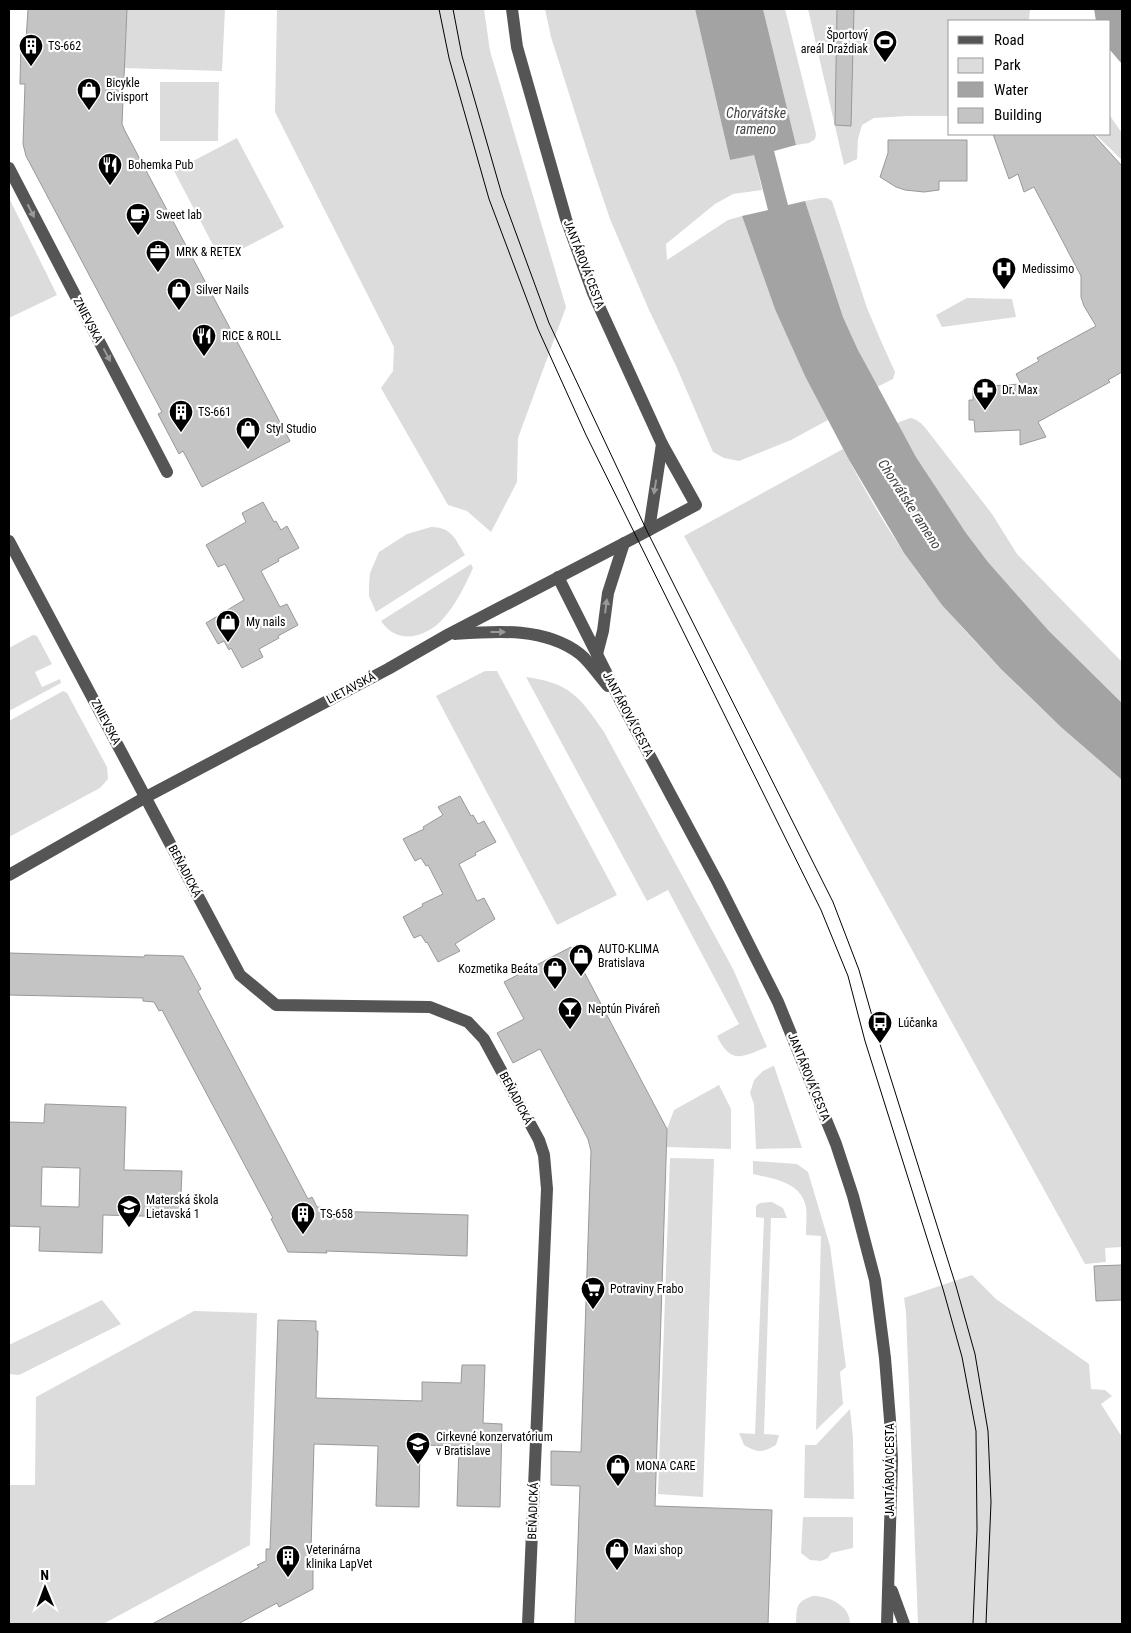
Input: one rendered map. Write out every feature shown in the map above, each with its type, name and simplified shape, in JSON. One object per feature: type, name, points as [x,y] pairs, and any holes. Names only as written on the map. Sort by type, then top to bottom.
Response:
[{"type":"street","name":"JANTÁROVÁ CESTA","points":[[512,9],[517,47],[566,219],[594,293],[662,444],[696,504]]},
{"type":"street","name":"ZNIEVSKA","points":[[9,168],[168,472]]},
{"type":"street","points":[[648,530],[662,444]]},
{"type":"street","name":"LIETAVSKÁ","points":[[9,875],[146,797],[696,504]]},
{"type":"street","name":"ZNIEVSKA","points":[[9,541],[146,797]]},
{"type":"street","points":[[597,654],[603,631],[608,593],[624,543]]},
{"type":"street","name":"JANTÁROVÁ CESTA","points":[[558,577],[621,702],[718,883],[778,1002],[836,1144],[853,1196],[875,1280],[885,1358],[892,1461],[887,1624]]},
{"type":"street","points":[[449,634],[502,631],[540,636],[562,643],[581,655],[621,702]]},
{"type":"street","name":"BEŇADICKÁ","points":[[146,797],[240,975],[276,1005],[430,1007],[468,1022],[484,1039],[539,1140],[544,1155],[547,1189],[528,1624]]},
{"type":"street","points":[[888,1580],[904,1624]]},
{"type":"green space","points":[[127,9],[225,9],[222,71],[124,68]]},
{"type":"green space","points":[[277,9],[484,9],[490,51],[566,307],[518,438],[517,482],[491,532],[467,511],[448,505],[381,388],[393,371],[394,347],[275,112]]},
{"type":"green space","points":[[545,9],[695,9],[730,160],[754,154],[762,190],[733,194],[715,204],[666,244],[667,260],[728,220],[742,216],[781,319],[803,370],[828,420],[791,440],[739,461],[724,458],[713,452],[610,219],[551,37]]},
{"type":"green space","points":[[763,9],[785,9],[816,134],[815,139],[809,143],[796,145]]},
{"type":"green space","name":"Športový areál Draždiak","points":[[808,9],[1030,9],[1029,20],[948,20],[948,116],[874,118],[862,125],[858,139],[857,159],[844,165]]},
{"type":"green space","points":[[160,82],[219,82],[218,141],[160,141]]},
{"type":"green space","points":[[1111,117],[1122,133],[1122,160],[1096,135],[1111,135]]},
{"type":"green space","points":[[237,138],[284,227],[221,260],[174,171]]},
{"type":"green space","points":[[9,198],[57,295],[9,318]]},
{"type":"green space","points":[[827,198],[832,201],[867,308],[895,372],[893,379],[877,387],[843,317],[805,201]]},
{"type":"green space","points":[[967,298],[1012,299],[1016,317],[942,327],[936,315]]},
{"type":"green space","points":[[910,418],[918,421],[927,430],[992,514],[1017,554],[1122,662],[1122,703],[1049,631],[988,562],[966,533],[916,457],[897,423]]},
{"type":"green space","points":[[843,449],[889,530],[929,587],[963,629],[1029,696],[1122,780],[1122,1247],[1105,1248],[1106,1262],[1085,1264],[684,536]]},
{"type":"green space","points":[[431,527],[444,529],[452,535],[465,555],[376,612],[369,596],[369,585],[370,573],[379,552],[407,534]]},
{"type":"green space","points":[[471,564],[473,568],[459,596],[451,609],[434,627],[418,635],[402,636],[387,628],[381,621]]},
{"type":"green space","points":[[33,635],[37,636],[52,664],[35,672],[42,687],[60,679],[61,683],[9,711],[9,648]]},
{"type":"green space","points":[[485,671],[497,671],[617,895],[557,925],[436,696]]},
{"type":"green space","points":[[526,677],[553,683],[564,688],[588,709],[604,732],[733,969],[767,1047],[751,1054],[738,1056],[732,1055],[722,1045],[717,1036],[739,1024],[668,890],[647,901]]},
{"type":"green space","points":[[63,691],[67,693],[107,767],[108,779],[100,788],[9,837],[9,721]]},
{"type":"green space","points":[[773,1066],[802,1148],[756,1149],[754,1104],[750,1093],[754,1080],[763,1071]]},
{"type":"green space","points":[[719,1085],[731,1109],[731,1149],[667,1147],[667,1129],[674,1110]]},
{"type":"green space","points":[[670,1158],[714,1159],[703,1497],[658,1494]]},
{"type":"green space","points":[[753,1161],[797,1164],[808,1172],[830,1246],[846,1367],[840,1372],[843,1404],[816,1430],[821,1236],[806,1235],[806,1207],[799,1192],[786,1183],[753,1174]]},
{"type":"green space","points":[[772,1202],[783,1208],[787,1218],[771,1218],[764,1434],[779,1435],[776,1445],[767,1450],[760,1451],[753,1450],[744,1445],[739,1433],[755,1434],[764,1218],[756,1217],[756,1206],[760,1203]]},
{"type":"green space","points":[[972,1275],[996,1299],[1089,1364],[1091,1389],[1105,1390],[1112,1396],[1101,1404],[1122,1437],[1122,1624],[918,1624],[904,1298]]},
{"type":"green space","points":[[102,1300],[121,1324],[19,1375],[9,1374],[9,1345]]},
{"type":"green space","points":[[194,1311],[257,1313],[250,1545],[103,1624],[9,1624],[9,1485],[35,1485],[36,1397]]},
{"type":"green space","points":[[850,1409],[853,1438],[854,1499],[804,1498],[805,1445],[816,1445]]},
{"type":"green space","points":[[803,1517],[853,1517],[853,1548],[831,1553],[828,1558],[821,1561],[810,1560],[801,1553]]},
{"type":"green space","points":[[813,1596],[819,1596],[838,1603],[847,1612],[850,1624],[796,1624],[798,1606]]},
{"type":"water","name":"Chorvátske rameno","points":[[695,9],[763,9],[796,145],[774,151],[788,205],[805,201],[843,317],[858,350],[916,457],[966,533],[988,562],[1049,631],[1122,703],[1122,780],[1061,727],[1001,669],[942,605],[904,553],[849,460],[805,376],[775,309],[742,216],[768,210],[754,155],[730,160]]},
{"type":"water","points":[[1094,9],[1122,9],[1122,64],[1111,51],[1111,20],[1096,20]]},
{"type":"building","points":[[28,9],[127,9],[122,124],[290,441],[202,487],[183,451],[179,454],[158,414],[162,412],[26,156],[23,144],[25,84],[20,84],[21,39],[26,40]]},
{"type":"building","points":[[837,9],[854,9],[851,126],[835,125]]},
{"type":"building","points":[[993,135],[1094,135],[1122,166],[1122,372],[1108,380],[1110,382],[1038,422],[1046,437],[1020,445],[1020,430],[975,432],[974,420],[969,420],[969,400],[973,400],[973,387],[1021,384],[1016,374],[1039,361],[1037,358],[1096,326],[1081,297],[1081,276],[1034,187],[1024,192],[1018,174],[1009,179]]},
{"type":"building","points":[[888,140],[967,140],[967,181],[939,181],[939,190],[924,192],[896,187],[880,177],[888,153]]},
{"type":"building","points":[[263,502],[274,522],[276,521],[281,530],[287,526],[299,548],[261,571],[280,607],[287,604],[298,625],[259,649],[263,657],[242,668],[231,648],[229,650],[224,641],[218,644],[206,623],[244,600],[225,564],[218,567],[206,545],[246,522],[242,513]]},
{"type":"building","points":[[460,796],[471,816],[473,815],[478,824],[484,821],[496,842],[459,864],[477,901],[484,898],[495,919],[455,944],[460,951],[438,962],[421,935],[414,938],[403,917],[423,906],[422,904],[443,894],[428,865],[426,866],[421,858],[415,861],[403,839],[424,829],[423,827],[443,815],[438,807]]},
{"type":"building","points":[[571,947],[667,1129],[655,1506],[772,1510],[768,1624],[575,1624],[580,1486],[551,1485],[551,1451],[581,1452],[591,1151],[588,1139],[540,1049],[513,1063],[497,1033],[524,1019],[504,982]]},
{"type":"building","points":[[9,953],[144,957],[145,955],[183,956],[201,989],[198,991],[308,1199],[312,1197],[317,1207],[328,1208],[328,1211],[468,1215],[467,1256],[326,1251],[327,1253],[288,1252],[271,1219],[273,1218],[162,1010],[159,1011],[154,1002],[143,1001],[143,998],[9,995]]},
{"type":"building","points":[[45,1104],[126,1107],[124,1170],[182,1171],[180,1217],[103,1215],[102,1253],[39,1251],[40,1227],[9,1226],[9,1122],[44,1123]],"holes":[[[42,1167],[80,1168],[79,1207],[41,1206]]]},
{"type":"building","points":[[1122,1265],[1122,1300],[1096,1301],[1094,1266]]},
{"type":"building","points":[[278,1320],[316,1321],[316,1331],[318,1331],[316,1398],[422,1401],[422,1382],[461,1383],[462,1365],[485,1365],[483,1423],[502,1424],[500,1507],[457,1506],[459,1446],[420,1445],[419,1507],[376,1506],[378,1446],[314,1444],[311,1550],[313,1550],[313,1589],[279,1607],[277,1603],[238,1624],[152,1624],[259,1567],[257,1565],[266,1561],[266,1549],[270,1549]]},
{"type":"tram line","points":[[439,9],[449,58],[489,199],[538,329],[586,435],[821,910],[848,976],[865,1041],[943,1289],[962,1357],[976,1431],[977,1530],[973,1624]]},
{"type":"tram line","points":[[453,9],[462,56],[502,195],[549,323],[647,531],[833,902],[859,970],[975,1354],[988,1431],[991,1502],[986,1624]]},
{"type":"place","name":"Športový areál Draždiak","points":[[885,63]]},
{"type":"place","name":"TS-662","points":[[31,67]]},
{"type":"place","name":"Bicykle Civisport","points":[[89,111]]},
{"type":"place","name":"Bohemka Pub","points":[[110,186]]},
{"type":"place","name":"Sweet lab","points":[[138,236]]},
{"type":"place","name":"MRK & RETEX","points":[[158,273]]},
{"type":"place","name":"Medissimo","points":[[1004,290]]},
{"type":"place","name":"Silver Nails","points":[[179,311]]},
{"type":"place","name":"RICE & ROLL","points":[[204,357]]},
{"type":"place","name":"Dr. Max","points":[[985,411]]},
{"type":"place","name":"TS-661","points":[[181,433]]},
{"type":"place","name":"Styl Studio","points":[[248,450]]},
{"type":"place","name":"My nails","points":[[228,643]]},
{"type":"place","name":"AUTO-KLIMA Bratislava","points":[[581,977]]},
{"type":"place","name":"Kozmetika Beáta","points":[[555,990]]},
{"type":"place","name":"Neptún Piváreň","points":[[570,1030]]},
{"type":"place","name":"Lúčanka","points":[[880,1044]]},
{"type":"place","name":"Materská škola Lietavská 1","points":[[129,1228]]},
{"type":"place","name":"TS-658","points":[[303,1235]]},
{"type":"place","name":"Potraviny Frabo","points":[[593,1310]]},
{"type":"place","name":"Cirkevné konzervatórium v Bratislave","points":[[418,1465]]},
{"type":"place","name":"MONA CARE","points":[[618,1487]]},
{"type":"place","name":"Maxi shop","points":[[617,1571]]},
{"type":"place","name":"Veterinárna klinika LapVet","points":[[288,1578]]}]
